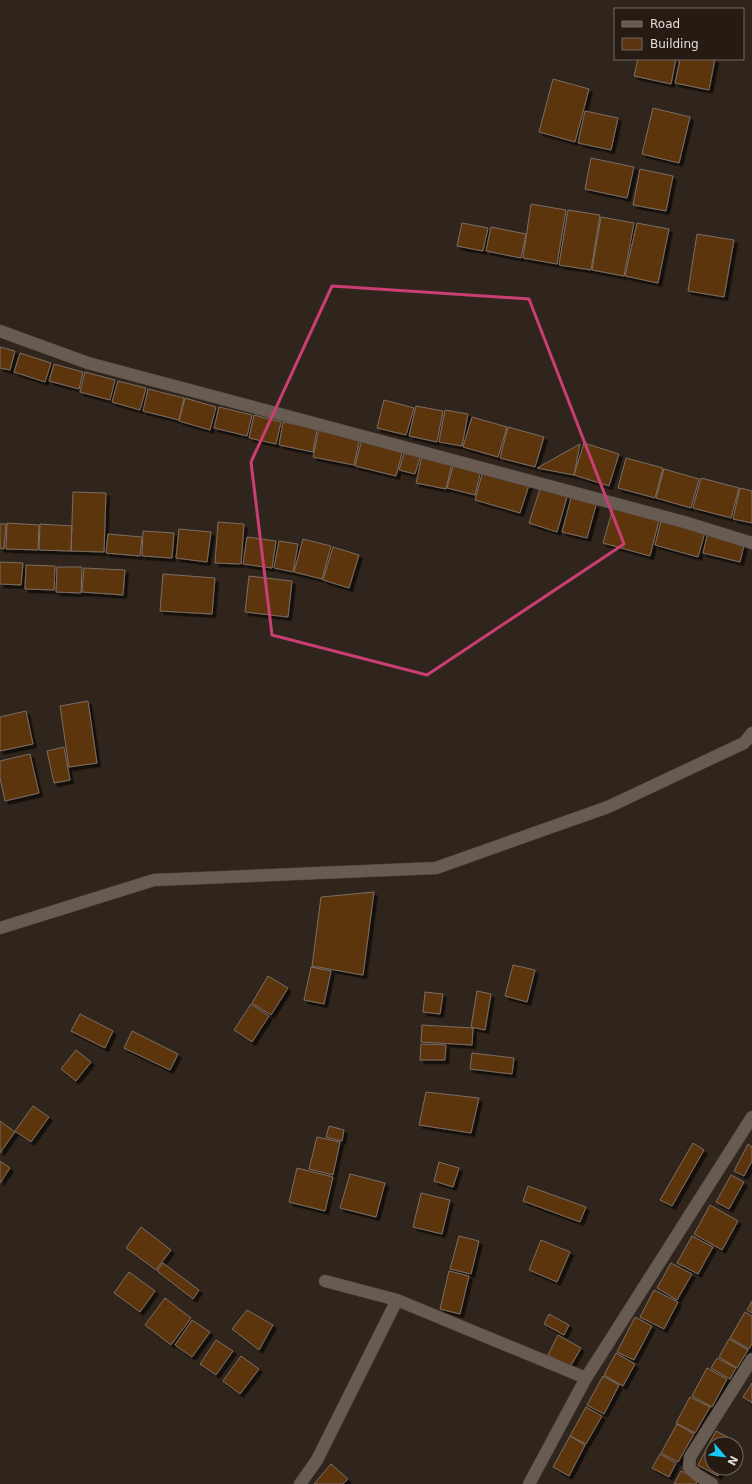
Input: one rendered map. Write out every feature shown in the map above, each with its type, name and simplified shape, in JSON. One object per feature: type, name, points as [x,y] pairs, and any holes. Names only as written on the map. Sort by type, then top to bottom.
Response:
[{"type":"street","points":[[0,331],[88,363],[684,522],[752,543]]},
{"type":"street","points":[[0,928],[154,880],[436,868],[608,807],[744,743],[752,733]]},
{"type":"street","points":[[529,1484],[586,1378],[752,1117]]},
{"type":"street","points":[[325,1280],[398,1300],[586,1378]]},
{"type":"street","points":[[300,1484],[317,1460],[398,1300]]},
{"type":"street","points":[[712,1484],[696,1475],[689,1468],[690,1457],[752,1359]]},
{"type":"highlighted area","points":[[332,286],[529,299],[624,544],[427,675],[272,635],[251,462]]},
{"type":"building","points":[[638,60],[676,60],[671,84],[634,76]]},
{"type":"building","points":[[680,60],[715,60],[709,90],[675,83]]},
{"type":"building","points":[[553,79],[589,89],[575,142],[539,132]]},
{"type":"building","points":[[653,108],[690,117],[679,163],[642,154]]},
{"type":"building","points":[[585,111],[618,118],[611,150],[578,143]]},
{"type":"building","points":[[591,158],[634,167],[627,198],[585,189]]},
{"type":"building","points":[[640,169],[673,176],[666,211],[633,205]]},
{"type":"building","points":[[531,204],[566,210],[557,264],[523,258]]},
{"type":"building","points":[[568,210],[600,215],[591,270],[559,265]]},
{"type":"building","points":[[601,217],[634,223],[624,276],[592,270]]},
{"type":"building","points":[[462,223],[488,228],[483,251],[457,246]]},
{"type":"building","points":[[637,223],[669,229],[658,283],[625,276]]},
{"type":"building","points":[[491,227],[526,234],[521,258],[486,251]]},
{"type":"building","points":[[697,234],[734,240],[724,297],[688,291]]},
{"type":"building","points":[[0,347],[15,351],[10,370],[0,368]]},
{"type":"building","points":[[20,353],[51,363],[45,382],[14,372]]},
{"type":"building","points":[[54,364],[83,372],[79,389],[49,381]]},
{"type":"building","points":[[85,372],[115,380],[110,400],[80,392]]},
{"type":"building","points":[[118,381],[146,388],[140,410],[112,402]]},
{"type":"building","points":[[148,389],[184,398],[179,420],[143,411]]},
{"type":"building","points":[[185,398],[216,407],[210,430],[179,421]]},
{"type":"building","points":[[384,400],[414,408],[406,435],[377,428]]},
{"type":"building","points":[[416,406],[443,411],[437,442],[409,436]]},
{"type":"building","points":[[219,407],[252,415],[247,436],[214,428]]},
{"type":"building","points":[[445,410],[468,414],[462,446],[439,442]]},
{"type":"building","points":[[254,415],[281,422],[276,444],[249,438]]},
{"type":"building","points":[[472,417],[507,427],[498,457],[463,447]]},
{"type":"building","points":[[283,422],[317,429],[313,452],[279,445]]},
{"type":"building","points":[[508,427],[544,437],[535,467],[500,458]]},
{"type":"building","points":[[319,429],[360,438],[354,465],[313,457]]},
{"type":"building","points":[[362,439],[403,449],[396,476],[355,466]]},
{"type":"building","points":[[584,443],[619,454],[609,486],[574,475]]},
{"type":"building","points":[[580,444],[574,475],[537,468]]},
{"type":"building","points":[[405,450],[421,454],[415,474],[399,470]]},
{"type":"building","points":[[422,456],[452,463],[446,489],[416,483]]},
{"type":"building","points":[[626,458],[663,468],[655,498],[618,488]]},
{"type":"building","points":[[454,463],[481,470],[475,495],[447,488]]},
{"type":"building","points":[[664,469],[699,479],[691,508],[656,498]]},
{"type":"building","points":[[483,471],[529,485],[520,513],[475,500]]},
{"type":"building","points":[[701,478],[739,488],[731,518],[693,508]]},
{"type":"building","points":[[740,488],[752,491],[752,523],[733,519]]},
{"type":"building","points":[[540,489],[567,497],[557,532],[529,523]]},
{"type":"building","points":[[73,492],[106,493],[104,552],[71,551]]},
{"type":"building","points":[[571,498],[596,505],[587,538],[562,532]]},
{"type":"building","points":[[613,508],[659,520],[650,556],[603,543]]},
{"type":"building","points":[[661,521],[705,532],[698,557],[655,545]]},
{"type":"building","points":[[218,522],[244,524],[241,564],[215,563]]},
{"type":"building","points":[[7,523],[39,525],[38,550],[6,549]]},
{"type":"building","points":[[0,524],[6,524],[4,549],[0,548]]},
{"type":"building","points":[[40,524],[72,526],[71,551],[39,550]]},
{"type":"building","points":[[179,529],[211,532],[207,562],[176,558]]},
{"type":"building","points":[[143,531],[174,533],[172,558],[142,556]]},
{"type":"building","points":[[708,532],[745,541],[740,562],[703,553]]},
{"type":"building","points":[[108,534],[142,537],[140,556],[106,553]]},
{"type":"building","points":[[247,537],[276,541],[272,568],[243,564]]},
{"type":"building","points":[[303,539],[331,546],[322,579],[294,572]]},
{"type":"building","points":[[279,541],[298,544],[293,572],[274,568]]},
{"type":"building","points":[[333,547],[359,555],[349,588],[323,580]]},
{"type":"building","points":[[0,562],[23,563],[21,585],[0,584]]},
{"type":"building","points":[[26,565],[55,566],[54,590],[25,589]]},
{"type":"building","points":[[57,567],[82,567],[81,593],[56,592]]},
{"type":"building","points":[[84,568],[125,570],[123,595],[82,592]]},
{"type":"building","points":[[163,574],[215,578],[212,614],[160,611]]},
{"type":"building","points":[[249,576],[292,581],[288,617],[245,612]]},
{"type":"building","points":[[88,701],[97,763],[69,767],[60,706]]},
{"type":"building","points":[[26,711],[33,744],[0,751],[0,717]]},
{"type":"building","points":[[64,747],[70,780],[54,783],[47,751]]},
{"type":"building","points":[[30,754],[39,793],[5,801],[0,778],[0,761]]},
{"type":"building","points":[[374,892],[363,975],[312,966],[321,897]]},
{"type":"building","points":[[513,965],[535,970],[527,1002],[505,996]]},
{"type":"building","points":[[311,967],[331,971],[324,1004],[304,1000]]},
{"type":"building","points":[[268,976],[288,988],[271,1015],[252,1003]]},
{"type":"building","points":[[477,991],[491,994],[485,1030],[471,1027]]},
{"type":"building","points":[[425,992],[443,994],[440,1014],[423,1012]]},
{"type":"building","points":[[251,1004],[269,1016],[252,1042],[234,1030]]},
{"type":"building","points":[[80,1014],[113,1031],[105,1048],[71,1031]]},
{"type":"building","points":[[422,1025],[473,1028],[472,1045],[421,1042]]},
{"type":"building","points":[[132,1031],[178,1054],[170,1070],[124,1048]]},
{"type":"building","points":[[421,1044],[446,1045],[445,1060],[420,1060]]},
{"type":"building","points":[[76,1050],[91,1062],[76,1081],[61,1069]]},
{"type":"building","points":[[472,1053],[514,1058],[512,1074],[470,1069]]},
{"type":"building","points":[[426,1092],[479,1098],[471,1133],[419,1125]]},
{"type":"building","points":[[33,1106],[49,1117],[31,1142],[15,1131]]},
{"type":"building","points":[[0,1121],[15,1132],[0,1153]]},
{"type":"building","points":[[329,1126],[344,1130],[342,1141],[326,1137]]},
{"type":"building","points":[[317,1137],[340,1142],[333,1175],[309,1169]]},
{"type":"building","points":[[693,1143],[704,1150],[672,1206],[660,1200]]},
{"type":"building","points":[[748,1144],[752,1147],[752,1161],[744,1176],[734,1171]]},
{"type":"building","points":[[0,1161],[10,1168],[0,1183]]},
{"type":"building","points":[[439,1162],[459,1168],[453,1187],[434,1181]]},
{"type":"building","points":[[297,1168],[333,1177],[325,1211],[289,1202]]},
{"type":"building","points":[[350,1174],[385,1183],[376,1217],[340,1208]]},
{"type":"building","points":[[731,1175],[744,1182],[729,1209],[716,1202]]},
{"type":"building","points":[[528,1186],[586,1207],[580,1222],[523,1201]]},
{"type":"building","points":[[421,1193],[450,1200],[442,1234],[413,1227]]},
{"type":"building","points":[[710,1205],[738,1221],[722,1250],[694,1234]]},
{"type":"building","points":[[141,1227],[171,1250],[156,1270],[126,1248]]},
{"type":"building","points":[[459,1236],[479,1241],[471,1274],[450,1269]]},
{"type":"building","points":[[692,1236],[713,1247],[698,1274],[677,1263]]},
{"type":"building","points":[[541,1240],[570,1252],[557,1282],[529,1270]]},
{"type":"building","points":[[163,1263],[199,1290],[193,1299],[157,1271]]},
{"type":"building","points":[[671,1263],[692,1274],[677,1300],[657,1288]]},
{"type":"building","points":[[449,1271],[469,1276],[460,1314],[440,1309]]},
{"type":"building","points":[[129,1272],[155,1291],[140,1312],[114,1293]]},
{"type":"building","points":[[654,1290],[678,1302],[664,1329],[640,1317]]},
{"type":"building","points":[[165,1298],[191,1318],[171,1345],[145,1325]]},
{"type":"building","points":[[752,1301],[752,1313],[747,1310]]},
{"type":"building","points":[[247,1310],[273,1325],[259,1350],[232,1329]]},
{"type":"building","points":[[745,1312],[752,1316],[752,1344],[749,1349],[730,1338]]},
{"type":"building","points":[[549,1314],[569,1325],[564,1335],[544,1324]]},
{"type":"building","points":[[635,1317],[652,1326],[634,1360],[617,1352]]},
{"type":"building","points":[[192,1320],[210,1332],[192,1357],[175,1345]]},
{"type":"building","points":[[558,1335],[581,1348],[570,1367],[548,1355]]},
{"type":"building","points":[[729,1339],[748,1350],[737,1368],[719,1357]]},
{"type":"building","points":[[216,1340],[233,1351],[216,1375],[200,1364]]},
{"type":"building","points":[[616,1353],[635,1364],[623,1386],[604,1375]]},
{"type":"building","points":[[241,1356],[259,1369],[240,1394],[223,1381]]},
{"type":"building","points":[[717,1358],[736,1368],[730,1379],[711,1368]]},
{"type":"building","points":[[707,1368],[727,1379],[712,1407],[692,1396]]},
{"type":"building","points":[[603,1376],[619,1385],[604,1414],[587,1405]]},
{"type":"building","points":[[752,1383],[752,1403],[743,1397]]},
{"type":"building","points":[[690,1397],[710,1407],[695,1433],[676,1423]]},
{"type":"building","points":[[586,1407],[602,1416],[586,1444],[570,1436]]},
{"type":"building","points":[[677,1424],[694,1434],[678,1462],[661,1453]]},
{"type":"building","points":[[716,1431],[726,1436],[713,1436]]},
{"type":"building","points":[[570,1436],[585,1445],[569,1476],[553,1467]]},
{"type":"building","points":[[660,1454],[676,1463],[669,1477],[652,1468]]},
{"type":"building","points":[[704,1454],[704,1468],[698,1465]]},
{"type":"building","points":[[331,1464],[348,1479],[343,1484],[314,1484]]},
{"type":"building","points":[[681,1471],[698,1480],[696,1484],[674,1484]]}]
